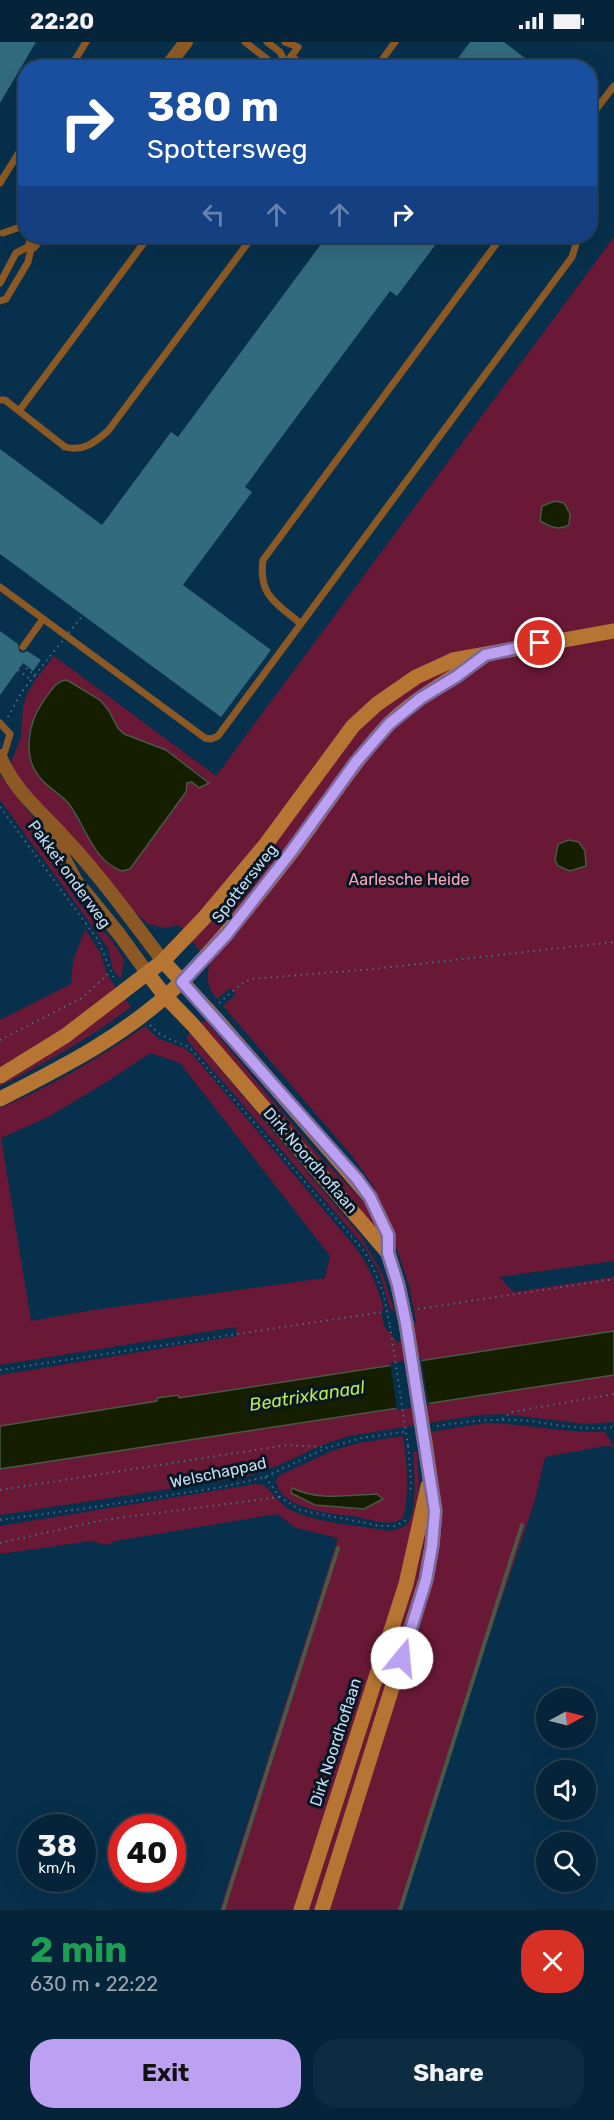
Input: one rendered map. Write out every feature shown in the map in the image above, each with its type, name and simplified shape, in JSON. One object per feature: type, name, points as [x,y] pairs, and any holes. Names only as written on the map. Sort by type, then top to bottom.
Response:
[{"type":"street","points":[[172,60],[186,42]]},
{"type":"street","name":"Spottersweg","points":[[0,1076],[65,1036],[163,961],[204,918],[266,843],[353,726],[377,704],[416,677],[453,660],[614,631]]},
{"type":"street","name":"Spottersweg","points":[[0,1099],[74,1061],[143,1015],[182,982],[227,934],[291,852],[356,762],[389,724],[421,698],[457,676],[485,655]]},
{"type":"street","name":"Pakket onderweg","points":[[0,755],[9,777],[76,851],[163,961]]},
{"type":"street","name":"Pakket onderweg","points":[[42,816],[76,881],[148,974]]},
{"type":"street","name":"Dirk Noordhoflaan","points":[[163,961],[357,1179],[370,1197],[388,1235],[388,1253],[405,1317],[435,1511],[432,1546],[426,1580],[322,1910]]},
{"type":"street","name":"Dirk Noordhoflaan","points":[[148,974],[388,1253]]},
{"type":"street","name":"Dirk Noordhoflaan","points":[[301,1910],[406,1584],[429,1481]]},
{"type":"lane","points":[[75,60],[86,42]]},
{"type":"lane","points":[[245,42],[268,60]]},
{"type":"lane","points":[[267,42],[280,52],[282,60]]},
{"type":"lane","points":[[285,42],[297,45],[288,60]]},
{"type":"lane","points":[[382,60],[395,42]]},
{"type":"lane","points":[[291,56],[296,60]]},
{"type":"lane","points":[[597,108],[614,86]]},
{"type":"lane","points":[[0,183],[18,154]]},
{"type":"lane","points":[[3,233],[18,228]]},
{"type":"lane","points":[[0,283],[16,253],[31,243]]},
{"type":"lane","points":[[0,301],[6,299],[28,262],[34,243]]},
{"type":"lane","points":[[19,411],[144,243]]},
{"type":"lane","points":[[0,400],[5,400],[65,447],[76,450],[95,442],[108,432],[248,243]]},
{"type":"lane","points":[[301,624],[268,595],[261,577],[263,560],[497,243]]},
{"type":"lane","points":[[0,587],[205,738],[211,739],[218,736],[572,257],[576,243]]},
{"type":"lane","points":[[23,647],[43,618]]},
{"type":"lane","points":[[0,755],[5,751],[10,734],[2,724]]},
{"type":"path","points":[[2,724],[21,693],[83,615]]},
{"type":"path","points":[[22,665],[35,675]]},
{"type":"path","points":[[18,670],[31,680]]},
{"type":"path","name":"Pakket onderweg","points":[[0,807],[98,940],[108,960],[110,972],[123,992]]},
{"type":"path","points":[[251,979],[373,969],[614,942]]},
{"type":"path","points":[[0,1040],[82,998],[110,972]]},
{"type":"path","name":"Dirk Noordhoflaan","points":[[143,1015],[159,1035],[178,1041],[190,1048],[364,1251],[383,1292],[390,1326],[408,1446],[410,1497]]},
{"type":"path","points":[[0,1370],[387,1311],[405,1317],[614,1279]]},
{"type":"path","points":[[502,1419],[512,1412],[614,1395]]},
{"type":"path","points":[[427,1428],[502,1419],[565,1427],[612,1427],[614,1432]]},
{"type":"path","name":"Welschappad","points":[[0,1520],[222,1487],[266,1476],[326,1448],[362,1438],[416,1429]]},
{"type":"path","points":[[0,1490],[287,1445],[326,1448]]},
{"type":"path","points":[[266,1476],[280,1497],[300,1510],[380,1526],[396,1526],[406,1519]]},
{"type":"path","points":[[0,1543],[103,1520],[280,1497]]},
{"type":"green space","name":"Aarlesche Heide","points":[[614,237],[614,1261],[499,1277],[514,1292],[614,1277],[614,1331],[179,1398],[178,1395],[158,1398],[158,1401],[0,1426],[0,1375],[237,1336],[236,1327],[0,1365],[0,1108],[75,1071],[145,1026],[159,1039],[184,1048],[193,1055],[355,1247],[369,1269],[379,1293],[384,1310],[381,1310],[384,1326],[398,1343],[416,1322],[409,1285],[382,1205],[373,1186],[353,1157],[223,1006],[236,994],[230,988],[217,999],[208,982],[210,963],[179,925],[165,928],[148,924],[116,894],[16,776],[11,762],[21,737],[23,706],[27,694],[54,656],[216,776]],"holes":[[[57,682],[109,711],[124,734],[166,750],[191,770],[198,772],[209,783],[199,788],[192,782],[187,783],[186,792],[130,869],[85,834],[69,804],[47,785],[30,761],[28,736],[36,711]],[[150,1053],[180,1063],[330,1256],[325,1278],[31,1321],[1,1138],[48,1117]]]},
{"type":"green space","points":[[0,775],[44,832],[75,898],[112,941],[124,960],[121,979],[113,970],[108,948],[0,800]]},
{"type":"green space","points":[[85,929],[100,952],[107,974],[116,988],[92,1013],[0,1070],[0,1020],[71,984],[73,961]]},
{"type":"green space","points":[[125,998],[131,1007],[100,1029],[67,1050],[0,1086],[0,1080]]},
{"type":"green space","points":[[205,1020],[314,1150],[364,1202],[377,1226],[373,1228],[201,1024]]},
{"type":"green space","points":[[190,1033],[361,1236],[383,1275],[394,1310],[391,1311],[379,1272],[364,1246],[187,1040]]},
{"type":"green space","points":[[614,1375],[614,1422],[585,1424],[504,1414],[479,1415],[349,1436],[246,1477],[0,1515],[0,1469]]},
{"type":"green space","points":[[486,1423],[605,1432],[614,1447],[605,1446],[545,1457],[535,1500],[454,1740],[400,1910],[325,1910],[424,1600],[438,1490],[430,1432]]},
{"type":"green space","points":[[403,1436],[407,1487],[403,1518],[396,1522],[387,1522],[323,1512],[297,1504],[279,1490],[276,1480],[280,1475],[334,1450],[359,1443]],"holes":[[[293,1489],[303,1493],[334,1496],[377,1494],[383,1499],[364,1509],[315,1505]]]},
{"type":"green space","points":[[417,1451],[419,1484],[414,1535],[296,1910],[220,1910],[338,1538],[296,1528],[277,1514],[115,1541],[107,1545],[91,1541],[0,1554],[0,1526],[256,1484],[266,1487],[287,1508],[297,1513],[322,1520],[389,1531],[405,1526],[413,1510],[413,1452]]},
{"type":"green space","points":[[426,1509],[426,1555],[317,1910],[305,1910]]},
{"type":"water","points":[[555,501],[564,503],[570,514],[569,525],[554,528],[540,521],[542,506]]},
{"type":"water","points":[[67,680],[100,700],[124,734],[166,750],[209,783],[199,788],[192,782],[187,783],[186,792],[130,869],[122,871],[104,860],[69,804],[42,780],[31,761],[29,740],[38,709],[59,682]]},
{"type":"water","points":[[569,840],[579,842],[585,851],[586,866],[570,871],[558,866],[555,860],[558,844]]},
{"type":"water","name":"Beatrixkanaal","points":[[614,1331],[614,1375],[0,1469],[0,1426],[157,1401],[157,1398],[178,1395],[179,1398]]},
{"type":"water","points":[[292,1488],[312,1495],[377,1494],[383,1499],[364,1509],[315,1505],[291,1493]]},
{"type":"pier","points":[[421,1358],[429,1405],[397,1410],[390,1363]]},
{"type":"building","points":[[0,42],[36,42],[25,60],[18,60],[18,72],[0,103]]},
{"type":"building","points":[[470,42],[504,42],[528,60],[457,60]]},
{"type":"building","points":[[322,243],[437,243],[397,296],[390,291],[245,487],[252,492],[183,585],[271,650],[221,717],[0,554],[0,449],[102,525],[171,432],[178,437]]},
{"type":"building","points":[[0,631],[18,644],[19,651],[23,653],[27,651],[41,660],[33,671],[23,663],[0,695]]},
{"type":"waterway","points":[[400,1910],[522,1525]]},
{"type":"waterway","points":[[223,1910],[338,1548]]},
{"type":"route","points":[[402,1658],[426,1580],[435,1511],[406,1323],[388,1253],[388,1235],[370,1197],[357,1179],[182,982],[227,934],[291,852],[356,762],[389,724],[421,698],[457,676],[485,655],[540,643]]}]
